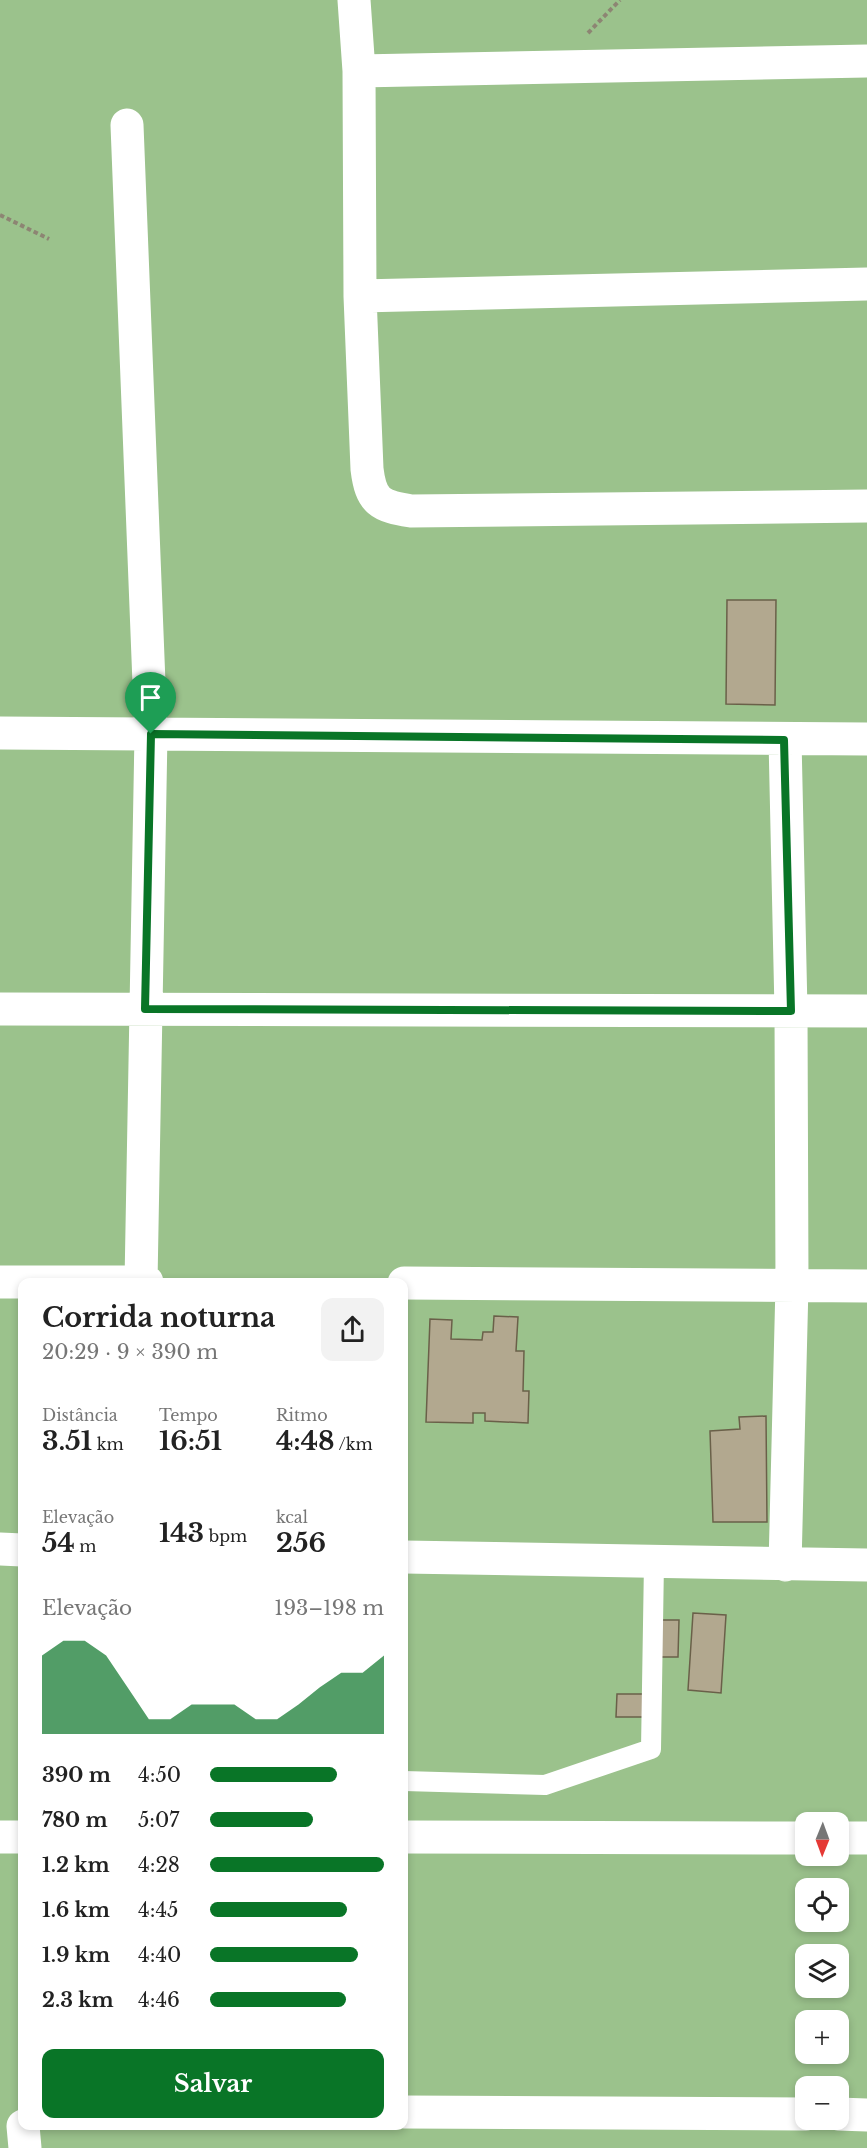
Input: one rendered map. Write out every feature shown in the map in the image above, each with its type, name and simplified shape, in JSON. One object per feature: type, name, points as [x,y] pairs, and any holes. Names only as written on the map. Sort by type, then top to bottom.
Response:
[{"type":"street","points":[[354,0],[359,71],[360,296],[370,488],[378,501],[390,508],[411,511],[867,506]]},
{"type":"street","points":[[359,71],[867,61]]},
{"type":"street","points":[[127,124],[151,734],[141,1278]]},
{"type":"street","points":[[360,296],[867,284]]},
{"type":"street","points":[[0,733],[867,740]]},
{"type":"street","points":[[784,740],[791,1011],[792,1285],[785,1565]]},
{"type":"street","points":[[0,1009],[867,1011]]},
{"type":"street","points":[[0,1282],[18,1282]]},
{"type":"street","points":[[408,1283],[867,1286]]},
{"type":"street","points":[[0,1550],[18,1550]]},
{"type":"street","points":[[408,1557],[867,1565]]},
{"type":"street","points":[[0,1836],[18,1837]]},
{"type":"street","points":[[408,1837],[795,1838]]},
{"type":"street","points":[[849,1838],[867,1838]]},
{"type":"street","points":[[408,2112],[795,2114]]},
{"type":"street","points":[[849,2114],[867,2115]]},
{"type":"street","points":[[23,2130],[25,2148]]},
{"type":"lane","points":[[408,1781],[545,1785],[651,1749],[654,1562]]},
{"type":"path","points":[[0,215],[49,239]]},
{"type":"green space","points":[[0,0],[867,0],[867,2148],[0,2148]]},
{"type":"building","points":[[727,600],[776,600],[775,705],[726,704]]},
{"type":"building","points":[[494,1316],[518,1317],[516,1351],[524,1351],[523,1391],[529,1391],[528,1423],[485,1421],[485,1413],[473,1413],[473,1423],[426,1422],[430,1319],[452,1320],[451,1339],[482,1340],[483,1332],[493,1332]]},
{"type":"building","points":[[766,1416],[767,1522],[713,1522],[710,1431],[740,1429],[739,1417]]},
{"type":"building","points":[[693,1613],[726,1615],[721,1693],[688,1690]]},
{"type":"building","points":[[660,1620],[679,1620],[678,1657],[660,1657]]},
{"type":"building","points":[[617,1694],[643,1694],[643,1717],[616,1717]]},
{"type":"route","points":[[151,734],[784,740],[791,1011],[145,1009],[151,734]]}]
